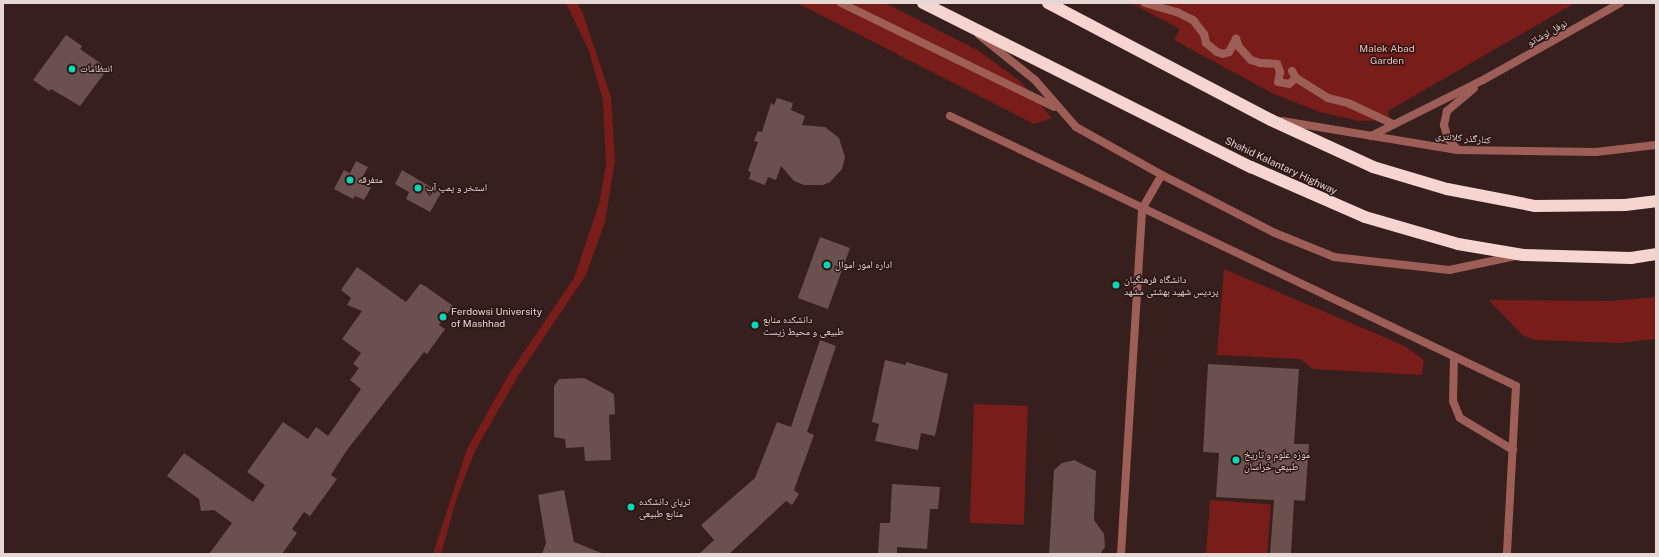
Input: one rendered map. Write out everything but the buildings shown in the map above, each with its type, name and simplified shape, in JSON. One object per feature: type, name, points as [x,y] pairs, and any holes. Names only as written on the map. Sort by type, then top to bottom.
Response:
[{"type":"highway","name":"Shahid Kalantary Highway","points":[[922,3],[1251,167],[1365,217],[1458,244],[1523,254],[1631,258],[1656,254]]},
{"type":"highway","points":[[1048,3],[1271,120],[1373,166],[1447,189],[1535,206],[1625,205],[1656,201]]},
{"type":"street","points":[[841,3],[1058,108]]},
{"type":"street","points":[[1145,3],[1186,15],[1199,26],[1206,43],[1217,52],[1223,54],[1229,52],[1236,39],[1239,47],[1251,60],[1264,64],[1277,64],[1280,72],[1278,82],[1289,84],[1294,75],[1328,98],[1348,103],[1393,124]]},
{"type":"street","name":"نوفل لوشاتو","points":[[1371,136],[1483,80],[1620,3]]},
{"type":"street","points":[[966,24],[1035,80],[1076,127],[1162,175],[1275,233],[1334,257],[1449,270],[1523,254]]},
{"type":"street","name":"نوفل لوشاتو","points":[[1458,150],[1448,139],[1444,125],[1447,111],[1483,80]]},
{"type":"street","points":[[950,116],[1142,209],[1516,386],[1507,554]]},
{"type":"street","name":"کنارگذر کلانتری","points":[[1271,120],[1458,150],[1596,152],[1656,145]]},
{"type":"street","points":[[1121,554],[1142,209],[1162,175]]},
{"type":"street","points":[[1454,357],[1453,401],[1460,418],[1512,450]]},
{"type":"green space","points":[[566,3],[577,3],[582,11],[611,97],[615,160],[605,222],[586,275],[518,376],[476,449],[457,497],[441,554],[433,554],[467,449],[509,374],[574,278],[599,204],[606,165],[603,100],[589,51]]},
{"type":"green space","points":[[797,3],[885,3],[979,51],[1020,81],[1052,118],[1034,124]]},
{"type":"green space","name":"Malek Abad Garden","points":[[1131,3],[1575,3],[1388,111],[1389,120],[1359,121],[1320,112],[1274,94],[1174,40],[1180,29]]},
{"type":"green space","points":[[1224,269],[1405,346],[1424,360],[1422,375],[1313,369],[1300,359],[1217,355]]},
{"type":"green space","points":[[1656,297],[1656,339],[1618,343],[1534,340],[1522,335],[1489,300],[1612,301]]},
{"type":"green space","points":[[974,404],[1028,406],[1024,525],[970,523]]},
{"type":"green space","points":[[1210,500],[1271,504],[1267,554],[1206,554]]},
{"type":"place","name":"انتظامات","points":[[72,69]]},
{"type":"place","name":"متفرقه","points":[[350,180]]},
{"type":"place","name":"استخر و پمپ آب","points":[[418,188]]},
{"type":"place","name":"اداره امور اموال","points":[[827,265]]},
{"type":"place","name":"دانشگاه فرهنگیان پردیس شهید بهشتی مشهد","points":[[1116,285]]},
{"type":"place","name":"Ferdowsi University of Mashhad","points":[[443,317]]},
{"type":"place","name":"دانشکده منابع طبیعی و محیط زیست","points":[[755,325]]},
{"type":"place","name":"موزه علوم و تاریخ طبیعی خراسان","points":[[1236,460]]},
{"type":"place","name":"تریای دانشکده منابع طبیعی","points":[[631,507]]}]
